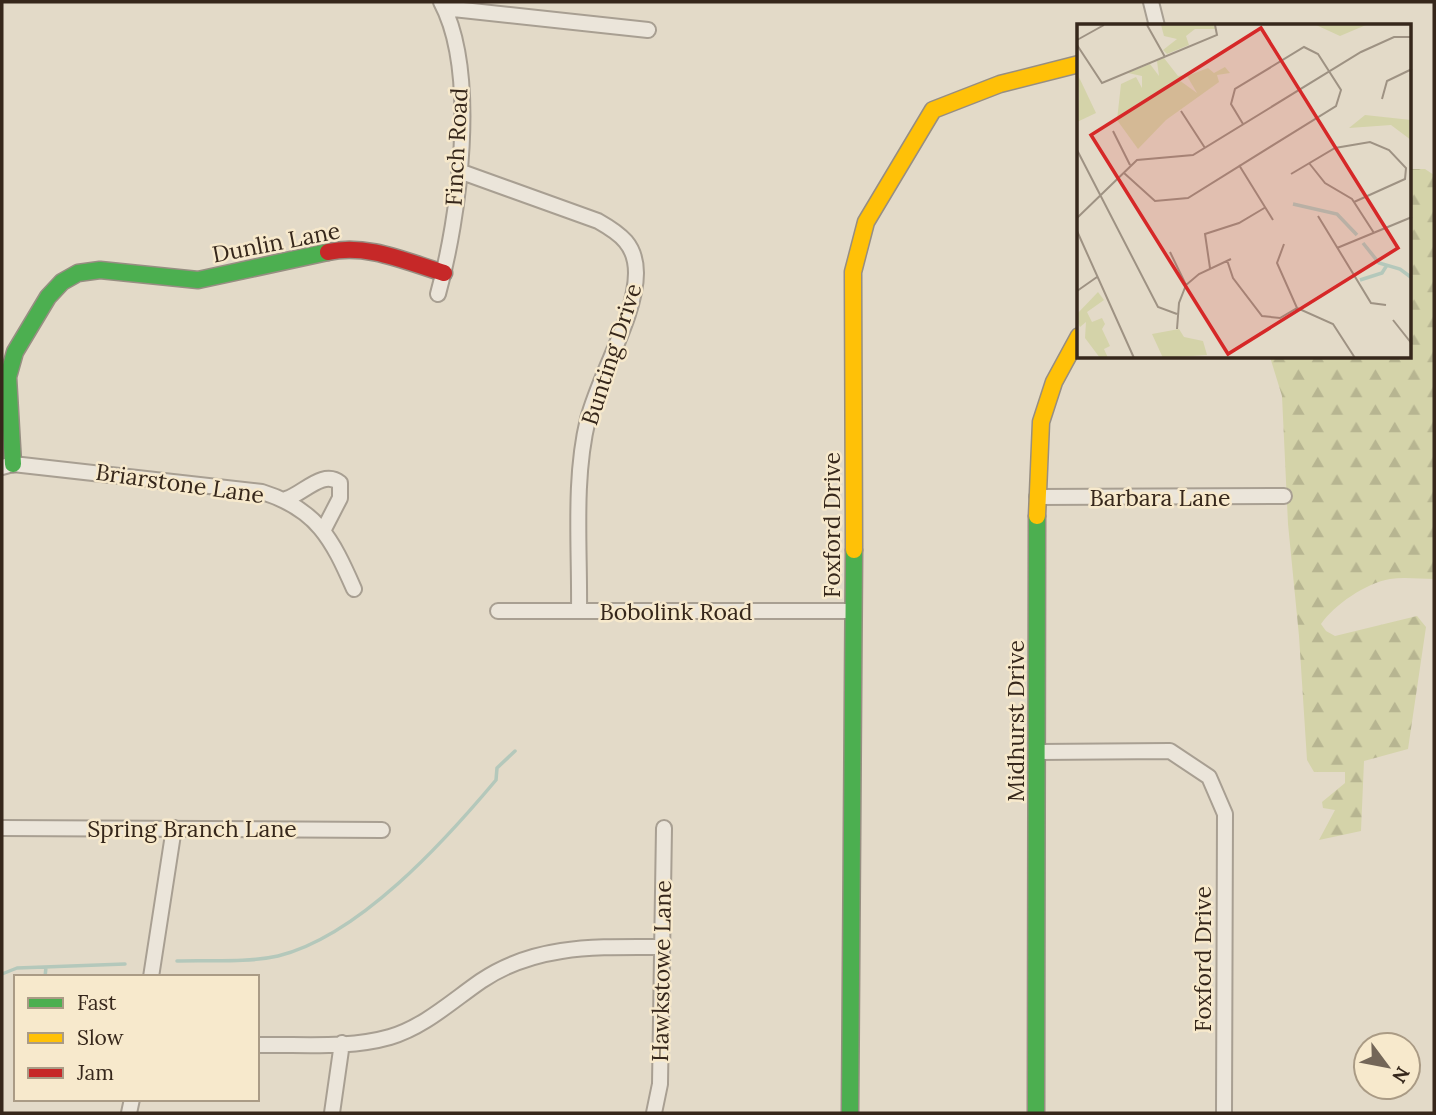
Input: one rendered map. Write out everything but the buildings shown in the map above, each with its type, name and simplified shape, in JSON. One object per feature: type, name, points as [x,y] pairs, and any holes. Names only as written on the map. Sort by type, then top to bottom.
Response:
[{"type":"street","points":[[1151,2],[1156,24]]},
{"type":"street","points":[[442,5],[649,30]]},
{"type":"street","name":"Finch Road","points":[[438,294],[444,273],[459,171],[461,84],[453,33],[442,5]]},
{"type":"street","name":"Foxford Drive","points":[[850,1113],[854,611],[853,272],[866,222],[933,110],[1000,84],[1077,65]]},
{"type":"street","name":"Bunting Drive","points":[[459,171],[598,221],[620,235],[633,249],[636,275],[633,295],[596,395],[584,438],[579,611]]},
{"type":"street","name":"Dunlin Lane","points":[[7,466],[8,377],[15,352],[48,297],[62,282],[78,273],[100,270],[198,280],[246,272],[345,248],[372,251],[444,273]]},
{"type":"street","name":"Midhurst Drive","points":[[1036,1113],[1037,498],[1041,422],[1054,382],[1077,340]]},
{"type":"street","name":"Briarstone Lane","points":[[7,466],[262,492],[286,499],[324,529],[354,589]]},
{"type":"street","points":[[286,499],[325,478],[334,479],[341,489],[340,498],[324,529]]},
{"type":"street","name":"Barbara Lane","points":[[1037,498],[1283,496]]},
{"type":"street","name":"Bobolink Road","points":[[498,611],[854,611]]},
{"type":"street","name":"Foxford Drive","points":[[1038,752],[1170,751],[1209,777],[1224,814],[1224,1113]]},
{"type":"street","name":"Spring Branch Lane","points":[[2,828],[383,830]]},
{"type":"street","points":[[150,975],[174,828]]},
{"type":"street","name":"Hawkstowe Lane","points":[[654,1113],[660,1084],[664,828]]},
{"type":"street","points":[[259,1045],[361,1044],[393,1036],[422,1022],[483,980],[519,960],[551,950],[661,947]]},
{"type":"street","points":[[332,1113],[342,1043]]},
{"type":"green space","points":[[1412,169],[1425,169],[1434,175],[1434,579],[1395,578],[1381,581],[1342,602],[1321,624],[1335,636],[1417,616],[1426,627],[1408,749],[1364,761],[1361,831],[1319,840],[1335,810],[1323,808],[1322,802],[1345,783],[1345,772],[1314,772],[1307,760],[1288,524],[1282,396],[1271,359],[1412,359]]},
{"type":"waterway","points":[[177,961],[241,960],[278,956],[339,929],[369,908],[426,858],[496,780],[497,768],[515,751]]},
{"type":"waterway","points":[[2,974],[17,968],[125,964]]},
{"type":"waterway","points":[[45,975],[46,967]]},
{"type":"traffic: fast","points":[[13,464],[8,377],[15,352],[48,297],[62,282],[78,273],[100,270],[198,280],[328,252]]},
{"type":"traffic: fast","points":[[1036,1113],[1037,516]]},
{"type":"traffic: fast","points":[[850,1113],[854,550]]},
{"type":"traffic: slow","points":[[854,550],[853,272],[866,222],[933,110],[1000,84],[1077,65]]},
{"type":"traffic: slow","points":[[1037,516],[1041,422],[1054,382],[1077,340]]},
{"type":"traffic: jam","points":[[328,252],[372,252],[444,273]]}]
